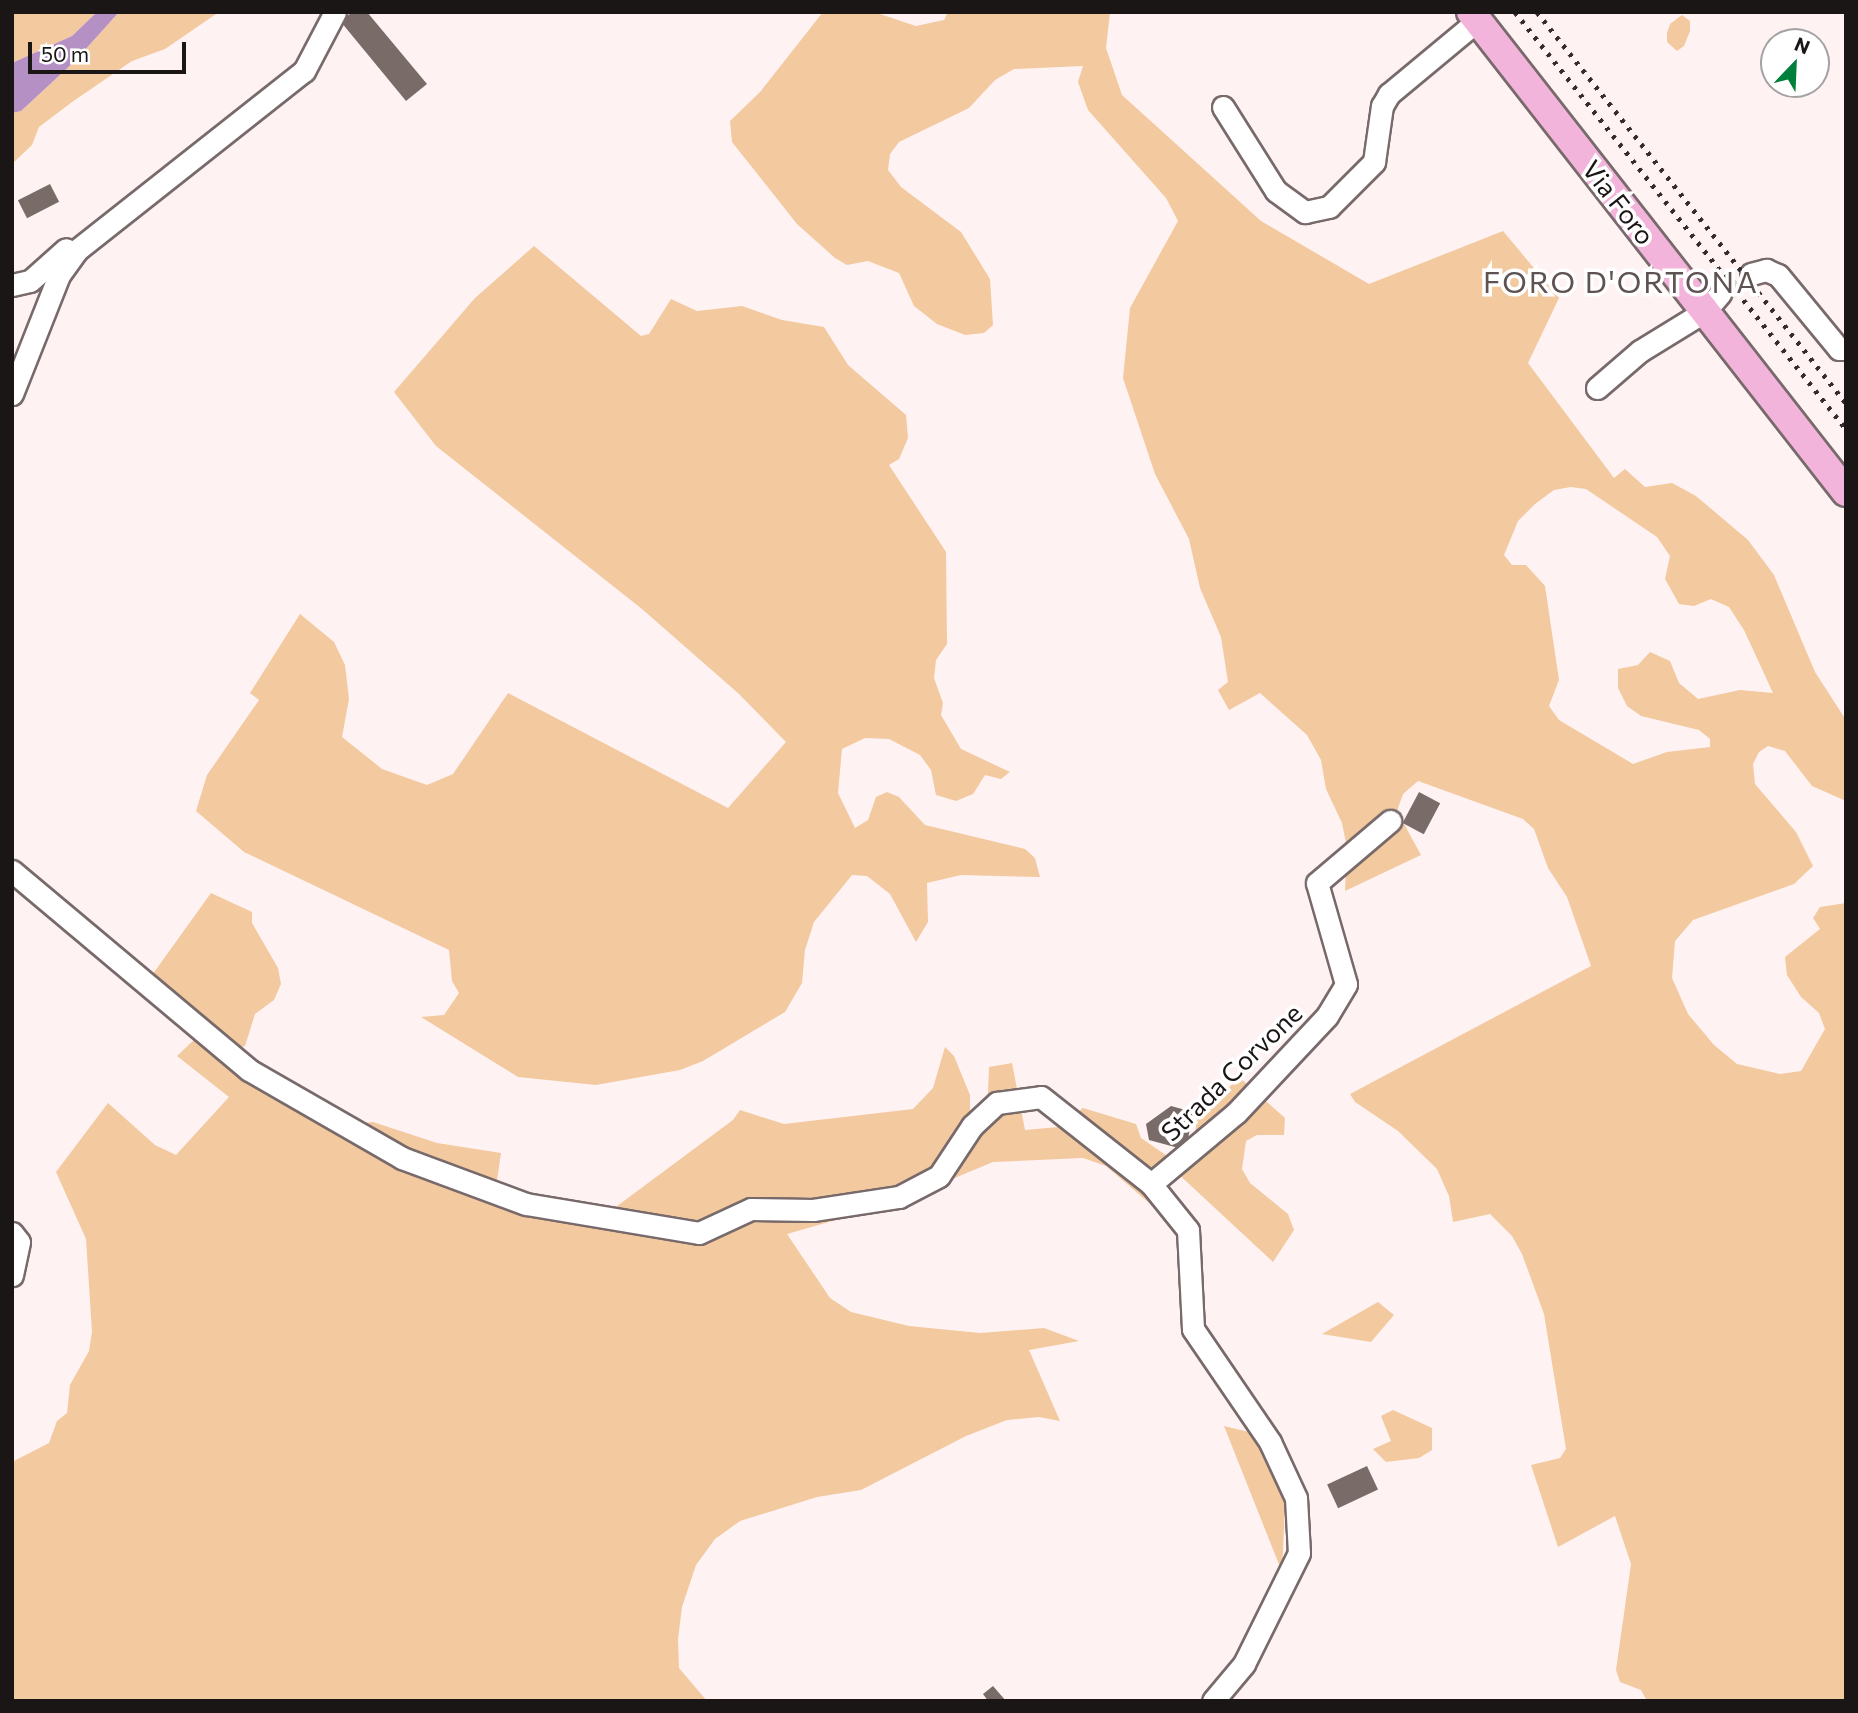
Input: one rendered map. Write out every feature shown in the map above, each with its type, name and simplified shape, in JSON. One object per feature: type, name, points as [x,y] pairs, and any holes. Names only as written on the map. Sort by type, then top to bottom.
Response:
[{"type":"main road","name":"Via Foro","points":[[1474,16],[1713,303],[1846,492]]},
{"type":"street","points":[[12,394],[59,275],[77,250],[304,71],[335,12]]},
{"type":"street","points":[[1223,107],[1276,191],[1305,212],[1329,207],[1374,162],[1382,106],[1389,94],[1474,16]]},
{"type":"street","points":[[12,285],[30,281],[69,247],[77,250]]},
{"type":"street","points":[[1751,274],[1766,270],[1778,275],[1839,349],[1846,349]]},
{"type":"street","points":[[1597,388],[1640,351],[1713,303]]},
{"type":"street","name":"Strada Corvone","points":[[1151,1184],[1236,1113],[1327,1016],[1346,984],[1317,883],[1390,821]]},
{"type":"street","points":[[12,871],[249,1070],[402,1158],[526,1203],[699,1233],[751,1209],[813,1210],[899,1197],[939,1176],[972,1126],[997,1103],[1041,1097],[1151,1184],[1188,1230],[1193,1329],[1270,1441],[1296,1498],[1299,1553],[1244,1664],[1213,1701]]},
{"type":"street","points":[[12,1233],[19,1242],[12,1275]]},
{"type":"shaded area","points":[[12,12],[97,12],[72,36],[12,63]]},
{"type":"shaded area","points":[[97,12],[119,12],[75,61],[21,111],[12,113],[12,63],[72,36]]},
{"type":"shaded area","points":[[119,12],[219,12],[165,49],[132,61],[72,102],[39,127],[32,145],[12,164],[12,113],[21,111],[75,61]]},
{"type":"shaded area","points":[[823,12],[874,12],[916,26],[944,20],[948,12],[1110,12],[1106,48],[1122,95],[1261,221],[1369,284],[1503,231],[1559,298],[1528,363],[1614,478],[1625,469],[1645,487],[1672,483],[1696,496],[1748,540],[1774,575],[1815,672],[1846,720],[1846,801],[1812,786],[1785,751],[1768,746],[1759,752],[1753,764],[1755,784],[1796,832],[1813,866],[1794,884],[1693,920],[1675,941],[1672,978],[1688,1014],[1714,1045],[1737,1064],[1780,1074],[1801,1071],[1825,1029],[1819,1013],[1801,997],[1787,975],[1785,957],[1820,929],[1813,918],[1820,907],[1846,903],[1846,1701],[1647,1701],[1641,1690],[1620,1682],[1616,1670],[1631,1564],[1615,1516],[1558,1547],[1531,1465],[1560,1458],[1566,1449],[1544,1314],[1522,1254],[1512,1236],[1490,1214],[1453,1222],[1449,1196],[1437,1169],[1398,1131],[1355,1102],[1350,1094],[1591,966],[1567,897],[1548,868],[1534,829],[1523,819],[1418,781],[1403,794],[1397,811],[1421,855],[1345,891],[1347,848],[1342,823],[1326,789],[1321,760],[1307,735],[1260,693],[1229,710],[1218,690],[1228,682],[1221,637],[1200,588],[1189,539],[1155,474],[1123,378],[1130,308],[1178,221],[1166,198],[1088,110],[1078,82],[1083,66],[1014,69],[995,80],[969,108],[899,142],[890,154],[888,170],[901,187],[961,232],[990,279],[993,325],[984,333],[965,335],[937,324],[914,306],[899,273],[868,261],[847,265],[835,258],[797,224],[732,142],[730,121],[760,92]],"holes":[[[1571,487],[1586,489],[1657,537],[1670,556],[1665,579],[1679,604],[1694,606],[1711,599],[1729,607],[1744,630],[1773,693],[1740,690],[1698,699],[1679,683],[1670,661],[1650,652],[1638,665],[1618,669],[1618,688],[1627,706],[1641,716],[1699,730],[1710,739],[1710,747],[1667,752],[1633,764],[1559,720],[1549,706],[1559,680],[1545,586],[1526,565],[1512,565],[1504,555],[1518,521],[1535,504],[1554,490]]]},
{"type":"shaded area","points":[[1682,15],[1690,21],[1690,31],[1684,46],[1677,51],[1667,42],[1667,33],[1670,24]]},
{"type":"shaded area","points":[[534,246],[641,336],[649,334],[671,299],[697,311],[742,306],[782,320],[824,327],[848,365],[906,415],[908,438],[899,459],[889,465],[946,552],[947,644],[936,660],[934,678],[943,703],[941,715],[961,749],[1010,772],[1001,779],[985,775],[973,794],[956,801],[936,795],[931,770],[920,755],[889,739],[865,738],[842,749],[838,793],[855,828],[868,820],[876,797],[887,792],[899,797],[925,825],[1025,849],[1035,858],[1040,877],[961,875],[927,883],[928,922],[916,942],[890,894],[867,876],[852,875],[814,922],[805,950],[802,983],[785,1012],[703,1061],[680,1070],[596,1085],[518,1077],[421,1017],[444,1015],[459,993],[452,981],[449,950],[244,852],[196,811],[207,775],[259,700],[250,693],[300,614],[334,642],[345,665],[349,699],[342,737],[382,769],[427,785],[453,774],[508,693],[728,808],[786,742],[739,694],[642,609],[436,446],[394,392],[475,298]]},
{"type":"shaded area","points":[[211,893],[252,912],[252,923],[278,968],[281,984],[274,1000],[255,1014],[245,1046],[227,1052],[350,1124],[373,1122],[437,1143],[501,1153],[496,1187],[609,1212],[733,1120],[740,1110],[784,1124],[913,1109],[933,1088],[945,1047],[954,1056],[970,1095],[970,1113],[978,1132],[987,1120],[989,1067],[1012,1063],[1025,1130],[1058,1127],[1083,1108],[1136,1124],[1141,1138],[1170,1158],[1194,1139],[1199,1108],[1219,1098],[1239,1077],[1285,1118],[1284,1135],[1257,1135],[1246,1141],[1242,1169],[1250,1183],[1288,1214],[1294,1230],[1273,1262],[1174,1170],[1155,1183],[1191,1228],[1175,1232],[1163,1215],[1106,1166],[1083,1158],[993,1162],[895,1203],[787,1234],[830,1298],[851,1312],[909,1326],[980,1333],[1044,1328],[1079,1341],[1029,1350],[1060,1421],[1039,1417],[1007,1420],[966,1436],[861,1490],[817,1497],[740,1521],[715,1539],[696,1565],[682,1607],[678,1639],[679,1668],[707,1701],[12,1701],[12,1462],[49,1443],[57,1421],[67,1413],[70,1385],[89,1351],[92,1332],[86,1239],[56,1172],[108,1103],[155,1145],[176,1155],[229,1097],[177,1056],[197,1037],[147,982]]},
{"type":"shaded area","points":[[1378,1302],[1394,1315],[1371,1342],[1322,1334]]},
{"type":"shaded area","points":[[1393,1410],[1432,1428],[1432,1450],[1419,1458],[1386,1462],[1373,1449],[1391,1441],[1381,1416]]},
{"type":"shaded area","points":[[1224,1426],[1253,1433],[1273,1465],[1285,1505],[1282,1572]]},
{"type":"building","points":[[352,12],[367,12],[427,84],[406,101],[341,22]]},
{"type":"building","points":[[50,184],[59,202],[27,218],[18,200]]},
{"type":"building","points":[[1419,792],[1440,803],[1424,834],[1403,823]]},
{"type":"building","points":[[1171,1106],[1193,1112],[1186,1150],[1149,1140],[1146,1124]]},
{"type":"building","points":[[1367,1466],[1378,1490],[1338,1508],[1327,1485]]},
{"type":"building","points":[[993,1686],[1006,1701],[988,1701],[983,1694]]},
{"type":"tunnel","points":[[1720,294],[1751,274]]},
{"type":"railway","points":[[1515,12],[1846,429]]},
{"type":"railway","points":[[1537,12],[1846,403]]},
{"type":"district","name":"FORO D'ORTONA","points":[[1621,281]]}]
